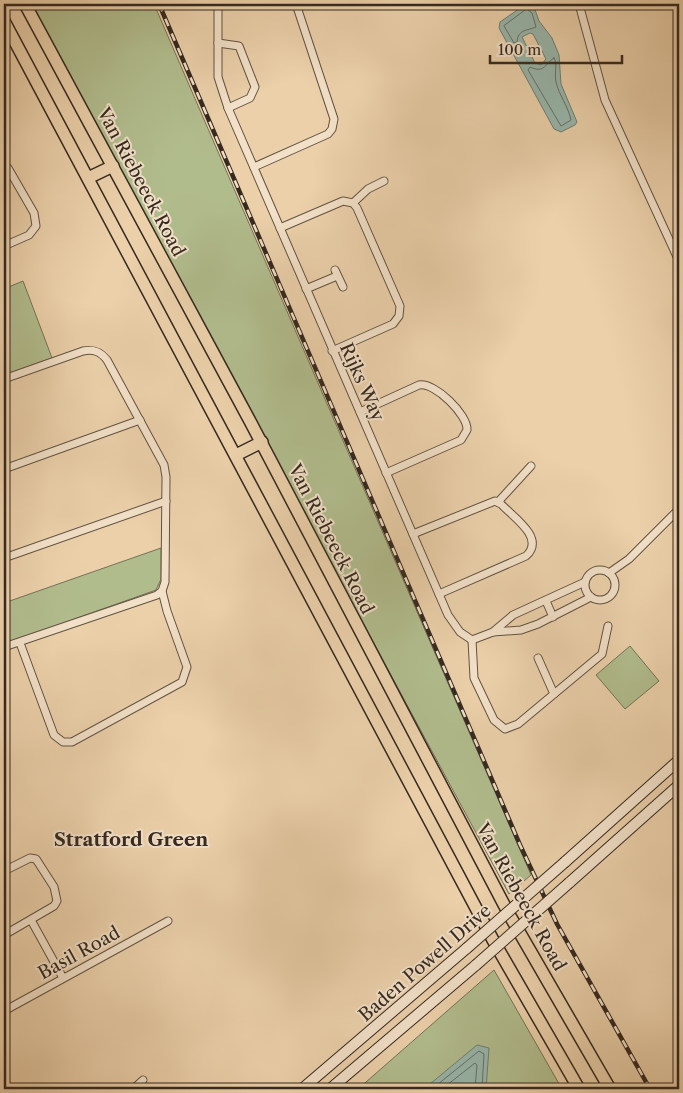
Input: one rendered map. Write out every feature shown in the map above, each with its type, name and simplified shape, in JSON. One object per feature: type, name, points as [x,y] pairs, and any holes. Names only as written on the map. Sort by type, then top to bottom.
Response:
[{"type":"main road","name":"Van Riebeeck Road","points":[[25,4],[262,442],[510,916],[610,1089]]},
{"type":"main road","points":[[4,21],[493,940],[579,1089]]},
{"type":"main road","points":[[88,178],[113,166]]},
{"type":"main road","points":[[236,455],[262,442]]},
{"type":"main road","name":"Baden Powell Drive","points":[[302,1089],[467,948],[679,760]]},
{"type":"main road","name":"Baden Powell Drive","points":[[330,1089],[476,965],[679,785]]},
{"type":"street","name":"Rijks Way","points":[[218,4],[218,77],[228,108],[332,351],[453,625],[472,640]]},
{"type":"street","points":[[254,167],[325,136],[334,126],[334,119],[296,4]]},
{"type":"street","points":[[579,4],[605,100],[679,261]]},
{"type":"street","points":[[218,43],[239,46],[255,87],[250,98],[228,108]]},
{"type":"street","points":[[4,165],[8,168],[34,213],[36,226],[29,235],[4,246]]},
{"type":"street","points":[[353,203],[368,189],[384,181]]},
{"type":"street","points":[[280,228],[343,201],[353,203],[358,208],[400,306],[400,313],[393,324],[332,351]]},
{"type":"street","points":[[306,289],[336,273],[343,287]]},
{"type":"street","points":[[4,379],[83,351],[97,351],[107,360],[164,465],[166,502],[165,582],[162,591],[187,667],[185,678],[182,682],[72,742],[63,742],[54,735],[20,643]]},
{"type":"street","points":[[360,412],[419,386],[427,385],[435,388],[465,419],[467,430],[460,440],[386,472]]},
{"type":"street","points":[[4,469],[140,420]]},
{"type":"street","points":[[498,502],[531,466]]},
{"type":"street","points":[[4,558],[166,502]]},
{"type":"street","points":[[414,534],[489,502],[498,502],[530,533],[533,540],[531,551],[523,558],[439,594]]},
{"type":"street","points":[[493,632],[514,615],[585,582],[590,574],[595,571],[609,573],[629,559],[679,509]]},
{"type":"street","points":[[585,582],[586,592],[591,597],[603,600],[611,595],[615,582],[609,573]]},
{"type":"street","points":[[4,647],[157,595],[162,591]]},
{"type":"street","points":[[591,597],[553,617],[521,630],[493,632],[472,640],[474,678],[488,709],[500,726],[505,728],[518,724],[602,654],[608,626]]},
{"type":"street","points":[[546,601],[553,617]]},
{"type":"street","points":[[538,658],[554,694]]},
{"type":"street","points":[[4,871],[32,858],[38,861],[54,888],[57,901],[54,906],[4,936]]},
{"type":"street","points":[[32,920],[63,978]]},
{"type":"street","name":"Basil Road","points":[[4,1011],[168,921]]},
{"type":"street","points":[[133,1089],[143,1080]]},
{"type":"street","points":[[4,1084],[12,1089]]},
{"type":"green space","points":[[29,4],[154,4],[531,875],[509,894]]},
{"type":"green space","points":[[23,281],[52,358],[4,375],[4,289]]},
{"type":"green space","points":[[161,548],[161,579],[156,590],[4,644],[4,603]]},
{"type":"green space","points":[[630,646],[659,681],[625,709],[596,675]]},
{"type":"green space","points":[[494,970],[562,1089],[358,1089]]},
{"type":"water","points":[[526,4],[533,4],[539,21],[552,38],[559,55],[561,84],[577,122],[575,125],[561,132],[554,129],[499,28],[500,22]],"holes":[[[530,33],[533,34],[546,59],[541,65],[535,63],[522,37]]]},
{"type":"water","points":[[477,1045],[489,1048],[486,1089],[424,1089]]},
{"type":"railway","points":[[159,4],[520,845],[557,924],[650,1089]]},
{"type":"district","name":"Stratford Green","points":[[131,839]]}]
